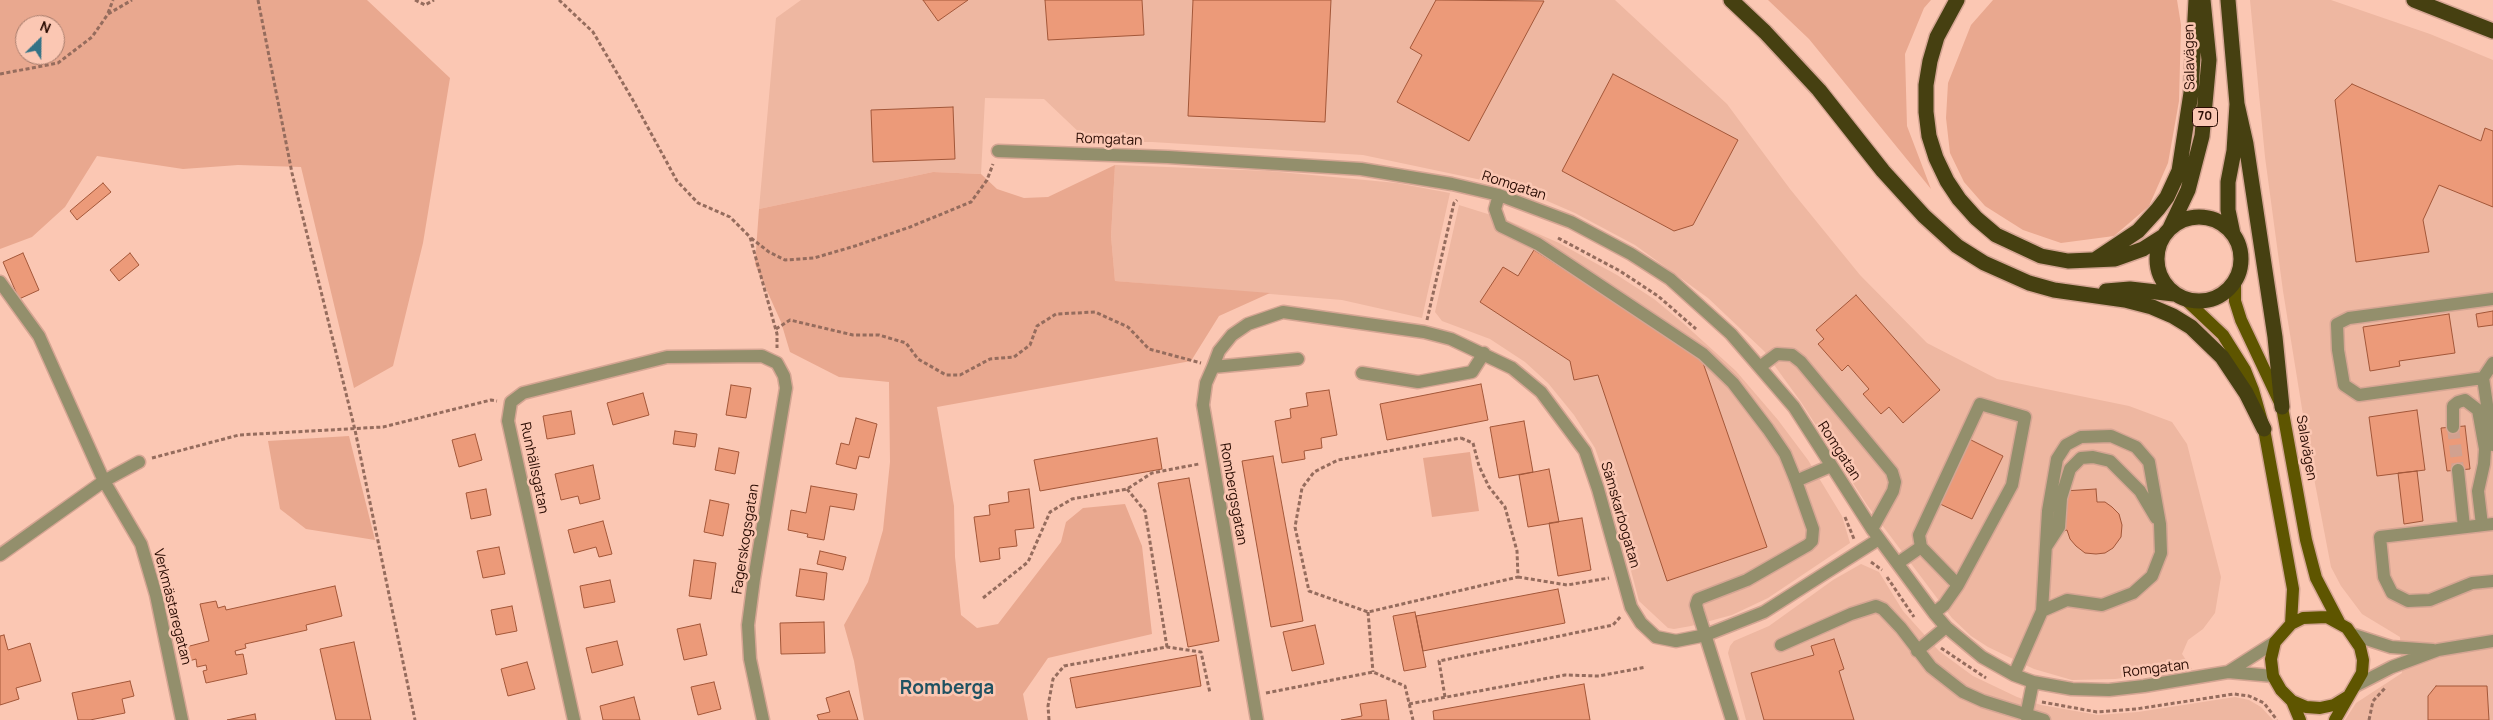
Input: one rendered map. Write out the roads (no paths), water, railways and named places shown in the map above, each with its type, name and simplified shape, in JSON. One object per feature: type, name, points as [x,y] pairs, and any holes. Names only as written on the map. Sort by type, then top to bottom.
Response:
[{"type":"highway","points":[[1730,0],[1764,32],[1819,90],[1883,171],[1924,216],[1957,246],[1984,263],[2013,277],[2054,290],[2082,293],[2152,307],[2191,327],[2222,356],[2246,394],[2264,428]]},
{"type":"highway","points":[[1957,0],[1937,37],[1926,85],[1926,112],[1929,136],[1947,181],[1976,218],[1996,235],[2041,256],[2059,259],[2115,260],[2130,254],[2191,218],[2203,217],[2225,226],[2233,234],[2241,253],[2239,273],[2235,282],[2228,290],[2214,299],[2197,302],[2180,297],[2130,289],[2082,293]]},
{"type":"highway","points":[[2094,260],[2131,236],[2158,209],[2167,197],[2179,170],[2191,93],[2196,0]]},
{"type":"highway","name":"Salavägen","points":[[2166,233],[2188,190],[2202,136],[2209,60],[2203,0]]},
{"type":"highway","name":"70","points":[[2228,0],[2237,104],[2234,152],[2228,182],[2228,210],[2233,234]]},
{"type":"highway","points":[[2414,0],[2493,31]]},
{"type":"highway","points":[[2237,104],[2248,154],[2275,338],[2282,407]]},
{"type":"highway","points":[[2166,233],[2158,249],[2156,261],[2159,274],[2165,285],[2180,297]]},
{"type":"main road","name":"Salavägen","points":[[2235,282],[2235,301],[2241,320],[2282,407],[2316,578],[2339,622],[2354,635],[2360,647],[2363,660],[2362,673],[2357,685],[2347,697],[2335,720]]},
{"type":"main road","points":[[2180,297],[2212,323],[2232,348],[2253,390],[2264,428],[2293,590],[2291,624],[2276,642],[2271,659],[2273,676],[2281,690],[2292,701],[2300,720]]},
{"type":"main road","name":"Salavägen","points":[[2291,624],[2302,618],[2315,616],[2339,622]]},
{"type":"main road","name":"Salavägen","points":[[2292,701],[2320,708],[2334,704],[2347,697]]},
{"type":"street","name":"Romgatan","points":[[998,151],[1168,157],[1361,169],[1435,180],[1499,194],[1571,222],[1631,254],[1670,279],[1702,305],[1761,366],[1794,407],[1876,534],[1934,613],[1946,627],[1982,657],[2014,675],[2033,682],[2072,689],[2109,690],[2181,681],[2228,672],[2273,676]]},
{"type":"street","points":[[1499,194],[1495,209],[1501,226],[1538,244],[1703,354],[1732,383],[1785,454],[1814,528],[1812,541],[1747,580],[1701,596],[1696,605],[1732,720]]},
{"type":"street","name":"Verkmästaregatan","points":[[0,282],[39,336],[104,481],[141,544],[156,595],[182,720]]},
{"type":"street","points":[[2483,378],[2359,395],[2344,385],[2338,350],[2337,324],[2349,318],[2490,301]]},
{"type":"street","name":"Sämskarbogatan","points":[[1283,312],[1424,332],[1451,339],[1484,353],[1512,368],[1541,392],[1585,451],[1598,489],[1631,607],[1641,623],[1656,637],[1676,641],[1706,636]]},
{"type":"street","name":"Rombergsgatan","points":[[1257,720],[1203,405],[1206,383],[1219,351],[1232,335],[1248,324],[1283,312]]},
{"type":"street","points":[[1362,373],[1418,382],[1472,372],[1484,353]]},
{"type":"street","points":[[1706,636],[1764,612],[1876,534],[1895,482],[1892,472],[1801,362],[1792,355],[1777,354],[1761,366]]},
{"type":"street","name":"Fagerskogsgatan","points":[[512,402],[523,393],[667,357],[762,356],[777,363],[784,376],[785,396],[754,579],[748,626],[750,659],[763,720]]},
{"type":"street","points":[[1213,366],[1298,359]]},
{"type":"street","points":[[2493,364],[2483,378],[2493,445]]},
{"type":"street","points":[[2453,427],[2453,406],[2458,402],[2465,400],[2478,410],[2484,449],[2484,464],[2478,490],[2488,525],[2380,537],[2384,577],[2392,593],[2408,600],[2430,600],[2472,583],[2493,581]]},
{"type":"street","name":"Runhällsgatan","points":[[512,402],[508,421],[574,720]]},
{"type":"street","points":[[1934,613],[1944,604],[1958,585],[2012,485],[2025,417],[1980,404],[1918,535],[1921,547],[1958,585]]},
{"type":"street","points":[[2014,675],[2042,611],[2048,511],[2058,459],[2066,445],[2081,437],[2111,436],[2136,447],[2149,462],[2160,524],[2161,553],[2152,576],[2133,594],[2102,605],[2067,600],[2042,611]]},
{"type":"street","points":[[2045,549],[2059,527],[2061,498],[2070,469],[2081,458],[2093,457],[2110,461],[2140,491],[2160,524]]},
{"type":"street","points":[[0,555],[104,481],[139,462]]},
{"type":"street","points":[[1796,482],[1831,466]]},
{"type":"street","points":[[2458,470],[2464,527]]},
{"type":"street","points":[[1898,563],[1921,547]]},
{"type":"street","points":[[1781,645],[1851,614],[1876,606],[1888,615],[1938,673],[1963,692],[2026,716],[2044,720]]},
{"type":"street","points":[[1918,650],[1946,627]]},
{"type":"street","points":[[2354,635],[2390,647],[2438,650]]},
{"type":"street","points":[[2357,685],[2392,667],[2438,650],[2493,641]]},
{"type":"street","name":"Romgatan","points":[[2228,672],[2276,642]]},
{"type":"street","points":[[2026,716],[2033,682]]},
{"type":"tunnel","points":[[2453,427],[2458,470]]},
{"type":"district","name":"Romberga","points":[[947,689]]}]
